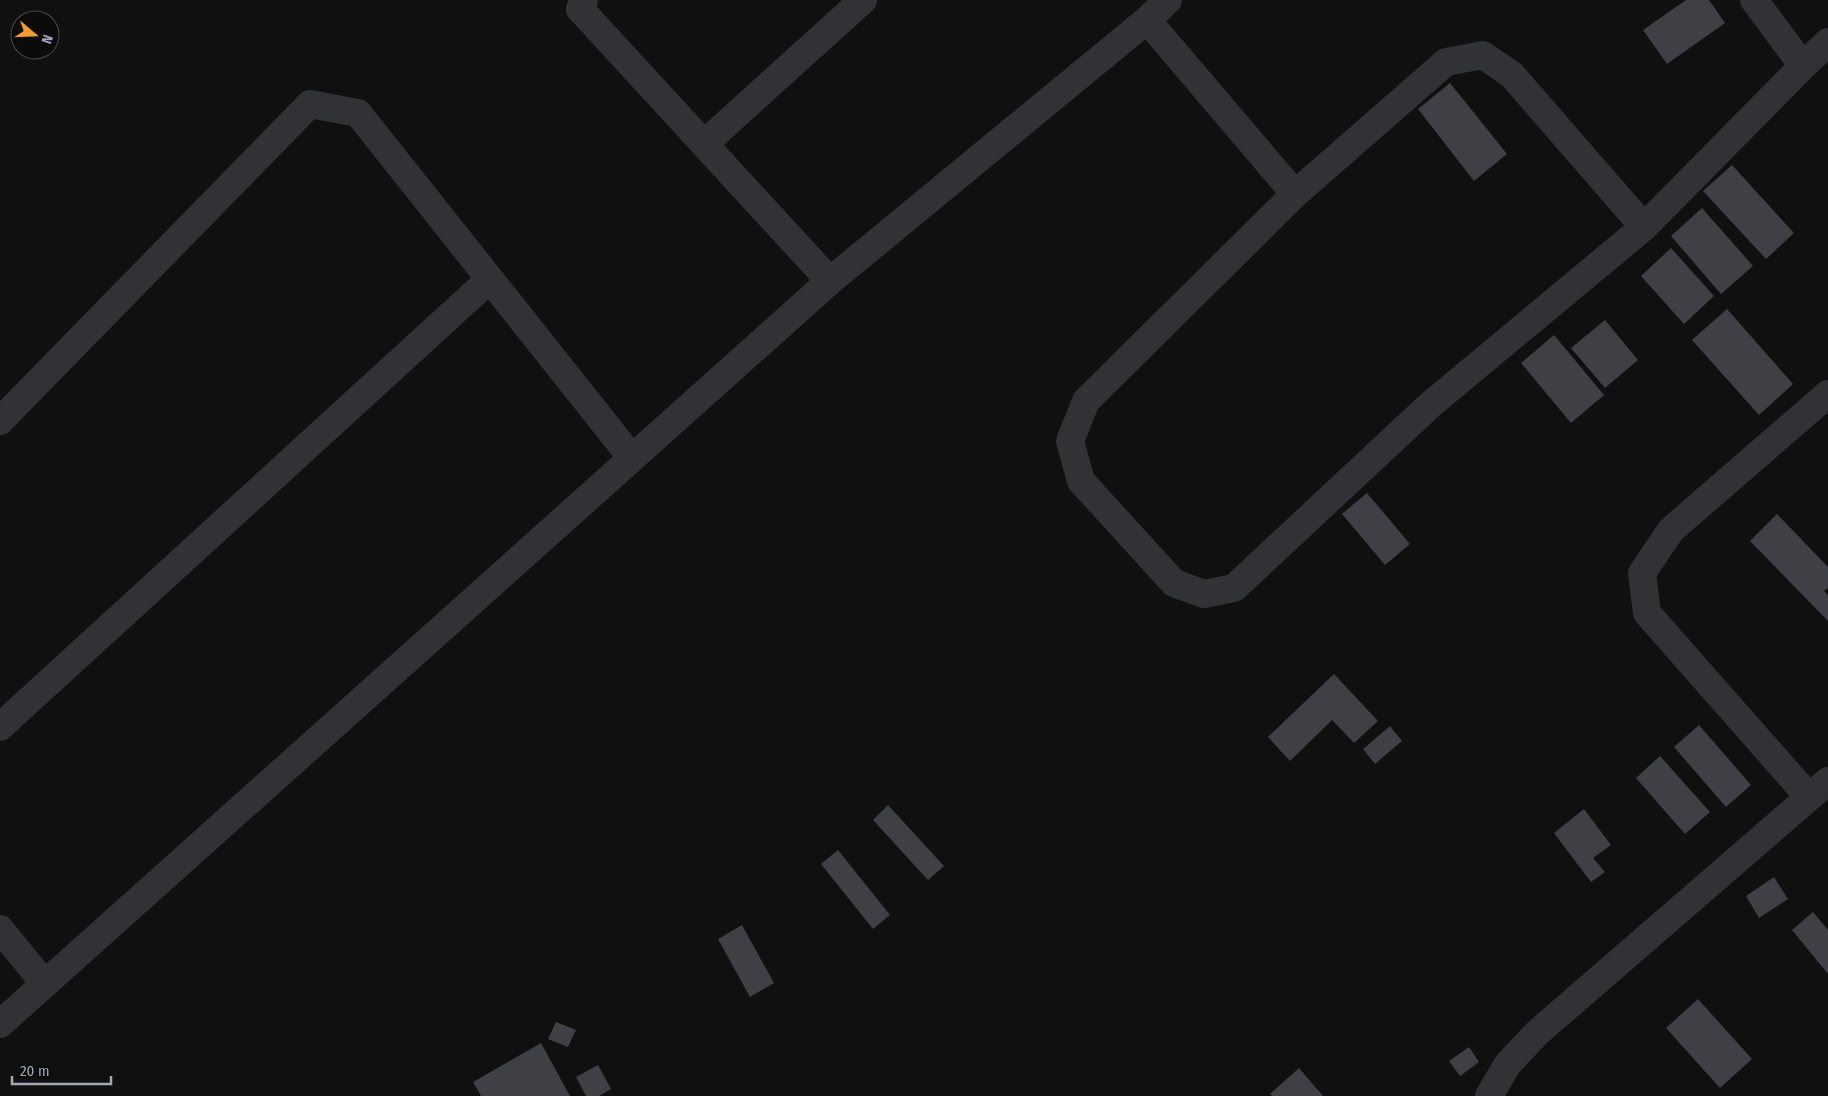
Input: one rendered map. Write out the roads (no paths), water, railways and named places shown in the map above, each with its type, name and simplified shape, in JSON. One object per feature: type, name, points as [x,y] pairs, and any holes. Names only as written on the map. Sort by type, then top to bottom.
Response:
[{"type":"street","points":[[584,0],[580,9],[830,282]]},
{"type":"street","points":[[704,144],[863,0]]},
{"type":"street","points":[[0,1024],[830,282],[1147,20],[1168,0]]},
{"type":"street","points":[[1754,0],[1803,66]]},
{"type":"street","points":[[1147,20],[1295,194]]},
{"type":"street","points":[[1644,227],[1512,75],[1483,55],[1446,62],[1295,194],[1086,401],[1070,441],[1081,481],[1174,583],[1204,594],[1234,588],[1430,405],[1644,227],[1828,42]]},
{"type":"street","points":[[0,422],[310,104],[358,113],[632,458]]},
{"type":"street","points":[[0,727],[490,279]]},
{"type":"street","points":[[1489,1096],[1507,1065],[1537,1033],[1818,789],[1647,613],[1642,573],[1671,530],[1828,394]]},
{"type":"street","points":[[0,929],[45,984]]}]
